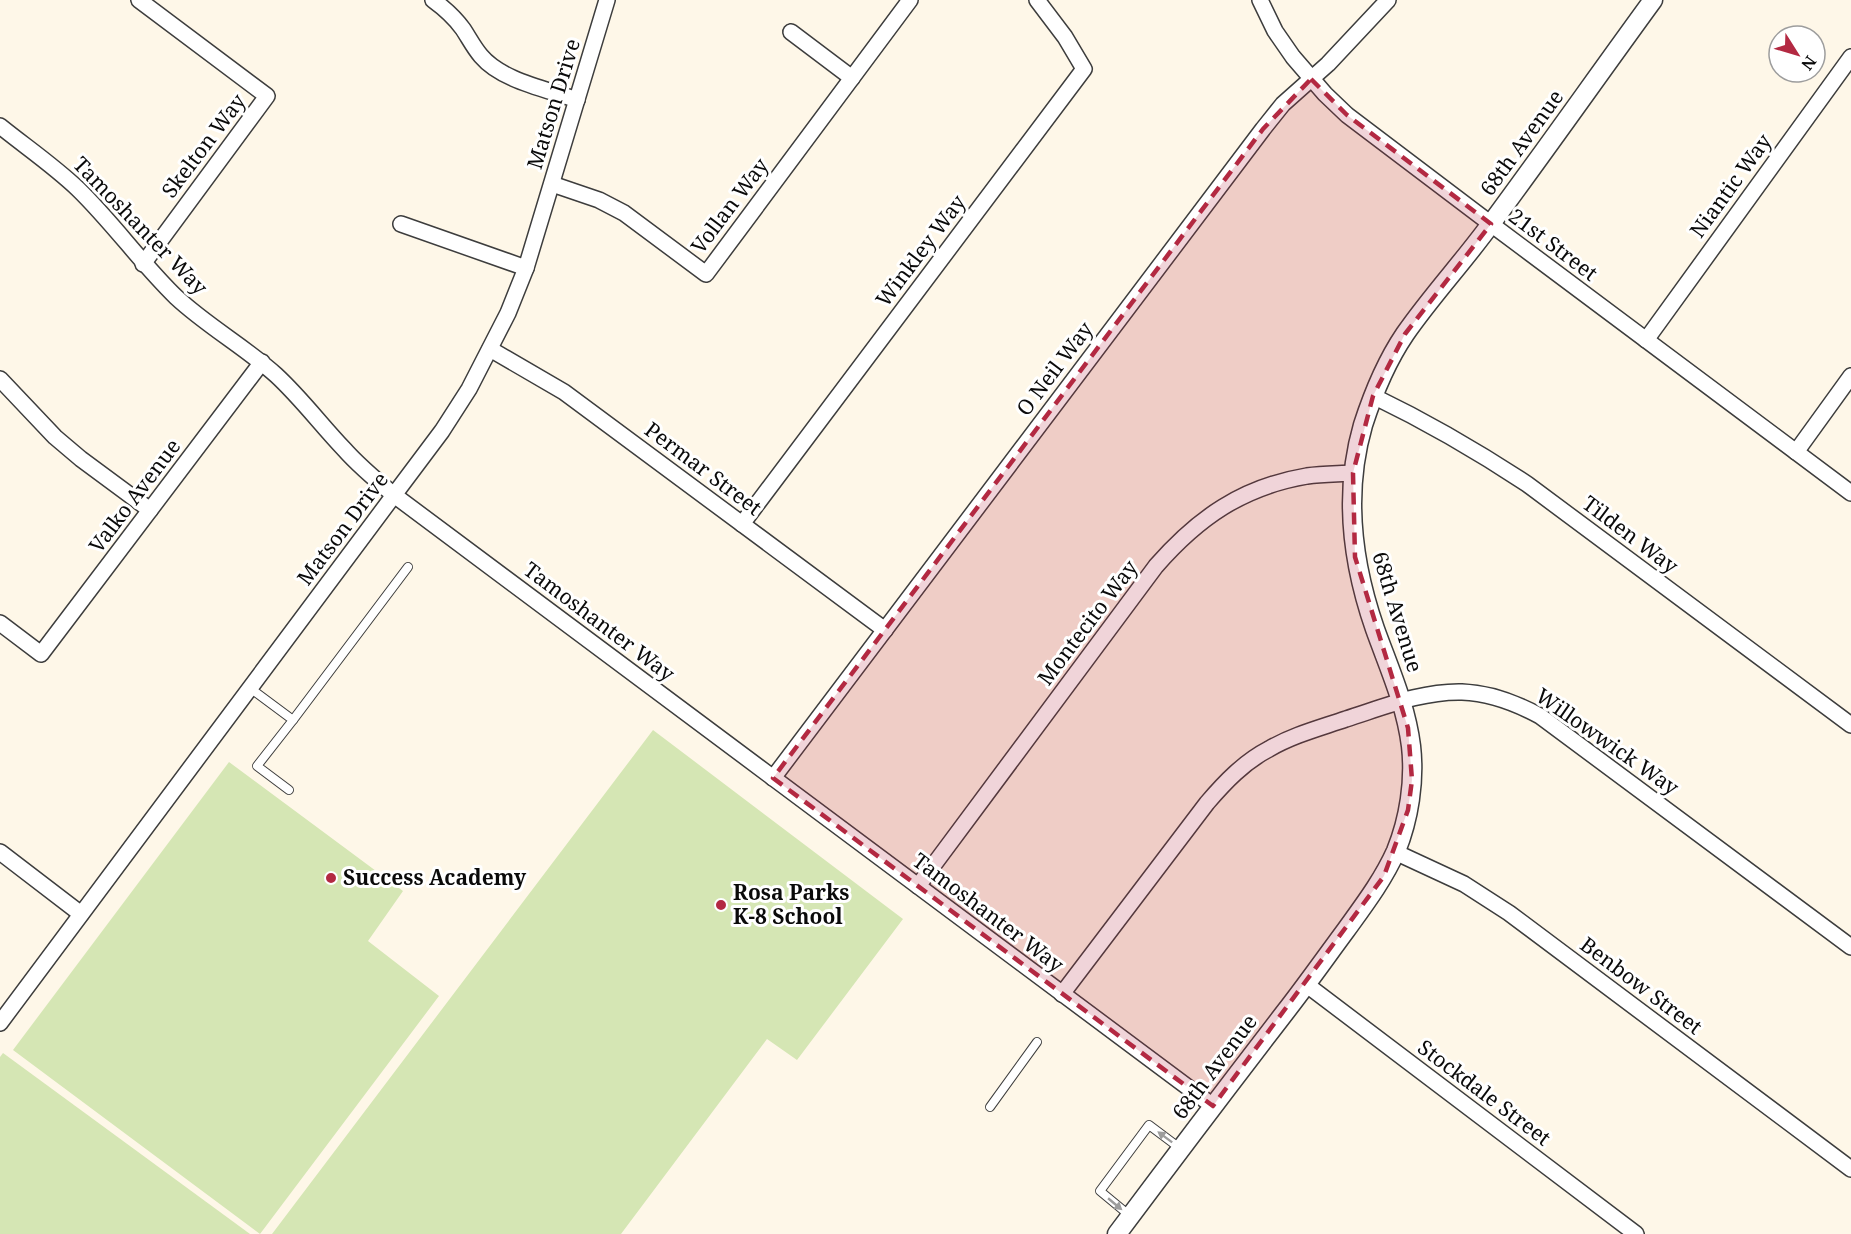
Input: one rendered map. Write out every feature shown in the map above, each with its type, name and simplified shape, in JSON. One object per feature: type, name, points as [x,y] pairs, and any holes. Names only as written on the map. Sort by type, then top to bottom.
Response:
[{"type":"street","name":"Skelton Way","points":[[139,0],[267,96],[143,264]]},
{"type":"street","points":[[433,0],[450,13],[462,27],[480,56],[494,68],[506,76],[577,100]]},
{"type":"street","name":"Matson Drive","points":[[0,1023],[394,495],[469,389],[508,313],[526,268],[607,0]]},
{"type":"street","name":"Vollan Way","points":[[552,184],[599,200],[624,213],[706,273],[910,0]]},
{"type":"street","name":"Winkley Way","points":[[742,524],[1083,69],[1065,37],[1037,0]]},
{"type":"street","name":"21st Street","points":[[1260,0],[1275,31],[1311,79],[1347,115],[1851,493]]},
{"type":"street","name":"O Neil Way","points":[[773,778],[1263,129],[1283,104],[1328,64],[1388,0]]},
{"type":"street","name":"68th Avenue","points":[[1117,1234],[1306,985],[1384,876],[1395,852],[1408,810],[1412,780],[1411,750],[1401,702],[1374,624],[1355,557],[1352,517],[1353,473],[1362,429],[1387,364],[1405,334],[1491,225],[1653,0]]},
{"type":"street","points":[[791,32],[852,78]]},
{"type":"street","name":"Niantic Way","points":[[1646,340],[1851,57]]},
{"type":"street","name":"Tamoshanter Way","points":[[0,126],[78,189],[106,218],[143,264],[177,298],[262,362],[306,404],[342,448],[394,495],[1213,1106]]},
{"type":"street","points":[[401,224],[526,268]]},
{"type":"street","name":"Permar Street","points":[[490,349],[564,392],[885,630]]},
{"type":"street","name":"Valko Avenue","points":[[0,623],[42,654],[262,362]]},
{"type":"street","points":[[1796,452],[1851,376]]},
{"type":"street","points":[[0,379],[55,437],[150,510]]},
{"type":"street","name":"Tilden Way","points":[[1373,396],[1475,450],[1527,484],[1851,725]]},
{"type":"street","name":"Montecito Way","points":[[918,886],[1156,566],[1176,543],[1206,517],[1248,493],[1309,476],[1353,473]]},
{"type":"street","name":"Willowwick Way","points":[[1062,994],[1207,803],[1223,783],[1245,765],[1268,749],[1294,736],[1437,693],[1464,692],[1491,695],[1540,716],[1851,947]]},
{"type":"street","points":[[0,852],[81,914]]},
{"type":"street","name":"Benbow Street","points":[[1395,852],[1464,884],[1509,912],[1851,1169]]},
{"type":"street","name":"Stockdale Street","points":[[1306,985],[1636,1234]]},
{"type":"lane","points":[[289,790],[257,766],[408,567]]},
{"type":"lane","points":[[250,688],[293,720]]},
{"type":"lane","points":[[990,1107],[1037,1042]]},
{"type":"lane","points":[[1130,1216],[1100,1191],[1149,1125],[1181,1149]]},
{"type":"highlighted area","points":[[1311,79],[1347,115],[1491,224],[1405,334],[1373,396],[1353,473],[1355,557],[1408,728],[1412,780],[1408,810],[1384,876],[1213,1106],[773,778],[1263,129]]},
{"type":"green space","points":[[653,730],[903,919],[797,1060],[767,1039],[621,1234],[272,1234]]},
{"type":"green space","points":[[229,762],[403,891],[368,941],[439,996],[260,1234],[13,1050]]},
{"type":"green space","points":[[3,1053],[250,1234],[0,1234],[0,1057]]},
{"type":"place","name":"Success Academy","points":[[331,878]]},
{"type":"place","name":"Rosa Parks K-8 School","points":[[721,905]]}]
